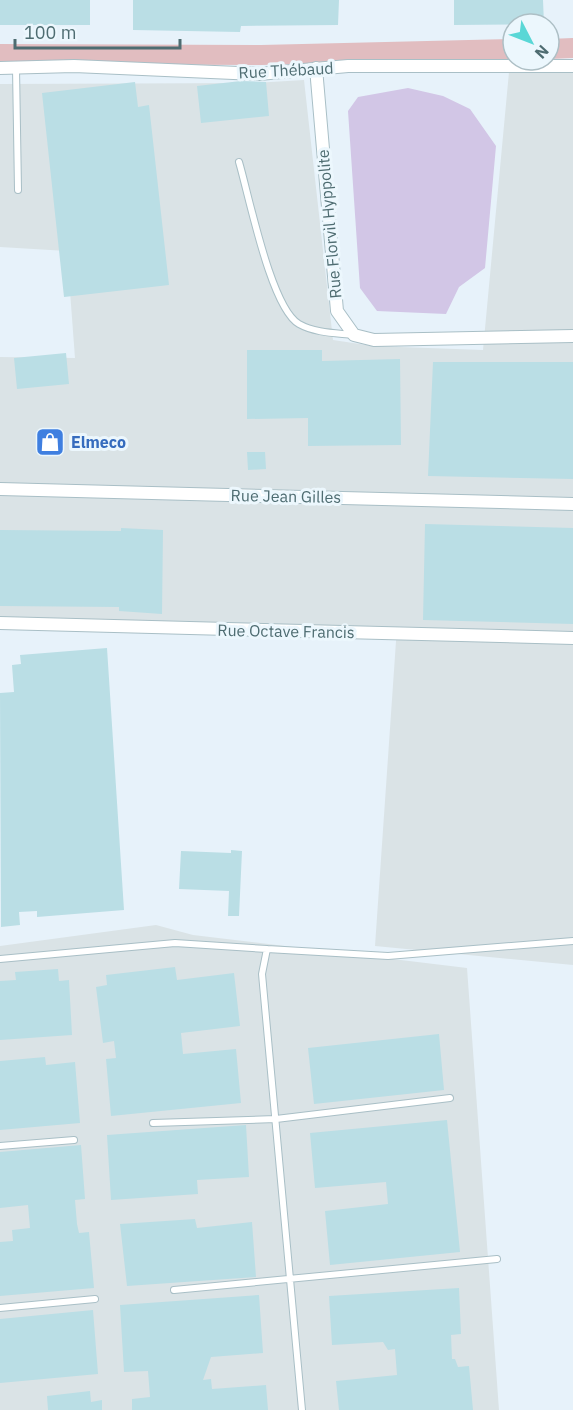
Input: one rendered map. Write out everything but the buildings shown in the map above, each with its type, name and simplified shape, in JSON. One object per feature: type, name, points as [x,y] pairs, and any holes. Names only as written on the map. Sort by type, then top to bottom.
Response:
[{"type":"street","name":"Rue Thébaud","points":[[0,68],[74,66],[259,74],[316,68],[573,66]]},
{"type":"street","name":"Rue Florvil Hyppolite","points":[[316,68],[337,311],[354,335]]},
{"type":"street","points":[[354,335],[374,340],[573,336]]},
{"type":"street","name":"Rue Jean Gilles","points":[[0,489],[573,504]]},
{"type":"street","name":"Rue Octave Francis","points":[[0,623],[573,638]]},
{"type":"lane","points":[[16,68],[18,190]]},
{"type":"lane","points":[[239,162],[280,301],[298,324],[316,331],[354,335]]},
{"type":"lane","points":[[0,959],[175,943],[388,956],[573,941]]},
{"type":"lane","points":[[267,949],[262,974],[302,1410]]},
{"type":"lane","points":[[153,1124],[276,1119],[450,1098]]},
{"type":"lane","points":[[0,1146],[74,1140]]},
{"type":"lane","points":[[174,1290],[497,1259]]},
{"type":"lane","points":[[0,1308],[95,1299]]},
{"type":"shaded area","points":[[509,72],[573,73],[573,965],[375,946],[397,627],[0,620],[0,357],[75,358],[67,251],[0,247],[0,84],[254,83],[304,80],[333,340],[373,346],[483,350]]},
{"type":"shaded area","points":[[408,88],[443,96],[470,109],[496,146],[485,268],[459,287],[446,314],[377,311],[360,288],[348,111],[358,97]]},
{"type":"shaded area","points":[[156,925],[193,935],[467,968],[499,1410],[0,1410],[0,946]]},
{"type":"waterway","points":[[561,48],[573,48]]},
{"type":"waterway","points":[[0,54],[261,55],[501,49]]},
{"type":"place","name":"Elmeco","points":[[50,442]]}]
